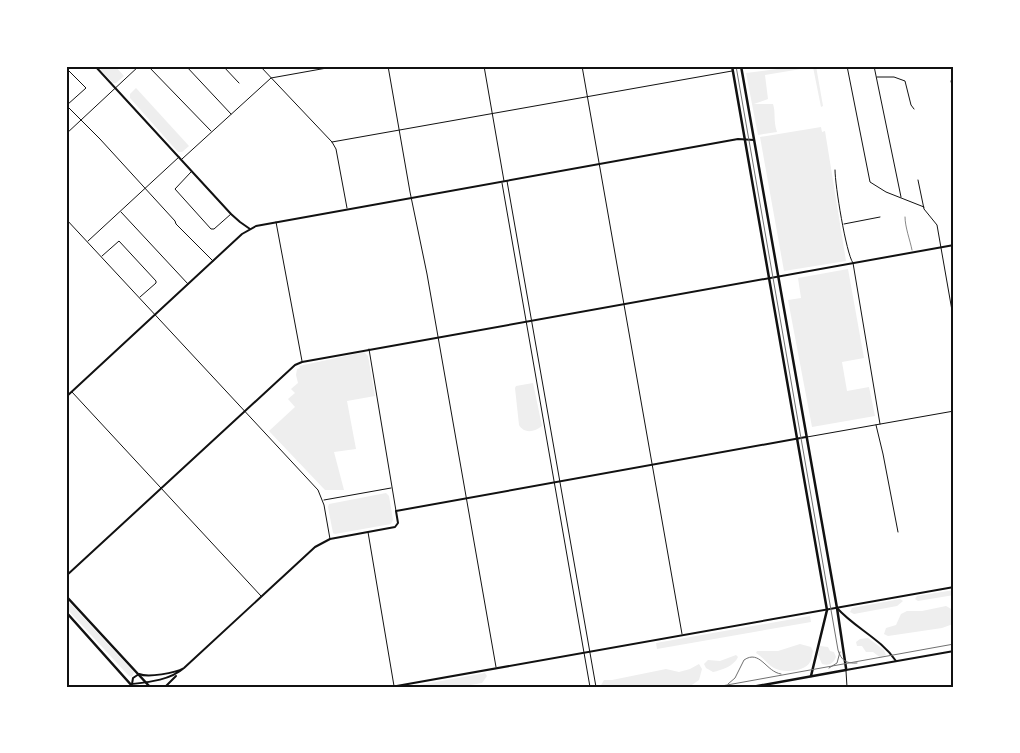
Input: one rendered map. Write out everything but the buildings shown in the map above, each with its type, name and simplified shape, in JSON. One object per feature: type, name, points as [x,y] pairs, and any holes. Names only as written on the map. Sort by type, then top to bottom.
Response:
[{"type":"main road","points":[[732,66],[827,610],[811,676]]},
{"type":"main road","points":[[742,66],[837,608],[846,670],[752,687]]},
{"type":"main road","points":[[66,596],[150,687]]},
{"type":"main road","points":[[66,612],[133,685]]},
{"type":"street","points":[[95,66],[231,214],[250,229]]},
{"type":"street","points":[[66,134],[139,66]]},
{"type":"street","points":[[148,66],[212,132]]},
{"type":"street","points":[[186,66],[231,114]]},
{"type":"street","points":[[223,66],[239,84]]},
{"type":"street","points":[[260,66],[332,142],[336,149],[347,209]]},
{"type":"street","points":[[88,241],[271,78],[338,66]]},
{"type":"street","points":[[388,66],[421,238],[496,667]]},
{"type":"street","points":[[484,66],[526,322],[590,687]]},
{"type":"street","points":[[582,66],[682,636]]},
{"type":"street","points":[[847,66],[870,182],[886,192],[924,207]]},
{"type":"street","points":[[874,66],[901,198]]},
{"type":"street","points":[[66,68],[86,88],[66,105],[175,221],[178,227],[213,262]]},
{"type":"street","points":[[332,142],[733,70]]},
{"type":"street","points":[[877,77],[894,76],[905,81],[911,105],[914,109]]},
{"type":"street","points":[[952,81],[954,94]]},
{"type":"street","points":[[66,398],[250,229],[276,222],[738,139],[745,141],[754,140]]},
{"type":"street","points":[[835,170],[843,224],[850,258],[853,263],[880,424]]},
{"type":"street","points":[[193,171],[175,187],[176,191],[213,230],[231,214]]},
{"type":"street","points":[[918,180],[926,213],[937,225],[954,322]]},
{"type":"street","points":[[504,181],[532,320],[596,687]]},
{"type":"street","points":[[120,211],[188,284]]},
{"type":"street","points":[[843,224],[880,217]]},
{"type":"street","points":[[66,219],[318,490],[323,500],[330,539]]},
{"type":"street","points":[[276,222],[302,362]]},
{"type":"street","points":[[101,257],[119,241],[156,281],[140,297]]},
{"type":"street","points":[[66,576],[295,365],[302,362],[954,245]]},
{"type":"street","points":[[165,687],[315,547],[330,539],[397,525],[369,349]]},
{"type":"street","points":[[72,392],[262,597]]},
{"type":"street","points":[[396,511],[954,411]]},
{"type":"street","points":[[876,424],[898,532]]},
{"type":"street","points":[[323,500],[392,488]]},
{"type":"street","points":[[368,532],[393,686],[954,587]]},
{"type":"street","points":[[837,608],[848,620],[888,651],[896,661]]},
{"type":"street","points":[[847,687],[846,670],[954,651]]},
{"type":"street","points":[[179,673],[171,677],[133,685],[132,680],[138,674],[145,676],[178,672],[184,668]]},
{"type":"lane","points":[[906,217],[906,228],[909,231],[913,252]]},
{"type":"shaded area","points":[[97,66],[115,66],[124,76],[116,83],[113,83]]},
{"type":"shaded area","points":[[800,66],[816,66],[823,106],[821,107],[813,67],[765,75],[768,99],[754,104],[773,104],[777,132],[758,135],[746,73]]},
{"type":"shaded area","points":[[136,88],[189,146],[182,152],[178,152],[130,98],[130,94]]},
{"type":"shaded area","points":[[821,127],[822,132],[825,131],[846,261],[784,271],[760,137]]},
{"type":"shaded area","points":[[848,269],[864,358],[842,362],[847,391],[869,387],[875,416],[812,427],[788,300],[801,298],[798,278]]},
{"type":"shaded area","points":[[364,352],[368,356],[375,396],[347,401],[356,449],[334,452],[344,490],[325,490],[269,431],[295,407],[288,399],[295,393],[291,389],[298,383],[296,375],[297,369],[300,368],[299,366]]},
{"type":"shaded area","points":[[533,383],[542,426],[533,431],[527,431],[519,425],[515,388],[516,386]]},
{"type":"shaded area","points":[[386,493],[389,496],[393,520],[391,524],[333,533],[329,504]]},
{"type":"shaded area","points":[[954,590],[954,595],[918,601],[915,599],[917,596]]},
{"type":"shaded area","points":[[66,599],[134,672],[132,677],[66,608]]},
{"type":"shaded area","points":[[900,599],[903,601],[897,606],[854,614],[850,612],[852,608]]},
{"type":"shaded area","points":[[946,606],[953,610],[953,624],[942,628],[888,636],[884,634],[886,628],[896,625],[901,614],[907,611],[922,611]]},
{"type":"shaded area","points":[[810,616],[811,622],[657,649],[656,643]]},
{"type":"shaded area","points":[[868,638],[884,650],[886,655],[881,658],[873,652],[866,652],[862,646],[857,646],[856,642],[860,639]]},
{"type":"shaded area","points":[[800,644],[811,647],[813,651],[810,662],[799,670],[778,670],[756,653],[757,651],[778,651]]},
{"type":"shaded area","points":[[820,646],[828,647],[830,651],[834,652],[836,657],[831,664],[822,664],[818,655]]},
{"type":"shaded area","points":[[736,655],[738,657],[734,663],[713,672],[706,668],[704,664],[708,660],[720,661]]},
{"type":"shaded area","points":[[699,664],[702,669],[699,680],[689,687],[600,687],[604,680],[666,669],[679,672]]},
{"type":"shaded area","points":[[485,673],[487,676],[482,683],[459,687],[408,687]]},
{"type":"tram line","points":[[736,66],[838,650],[844,661],[857,663]]},
{"type":"tram line","points":[[716,687],[954,644]]},
{"type":"tram line","points":[[829,668],[837,663],[840,652]]},
{"type":"tram line","points":[[728,684],[735,678],[744,660],[750,657],[759,659],[771,669],[781,674]]}]
